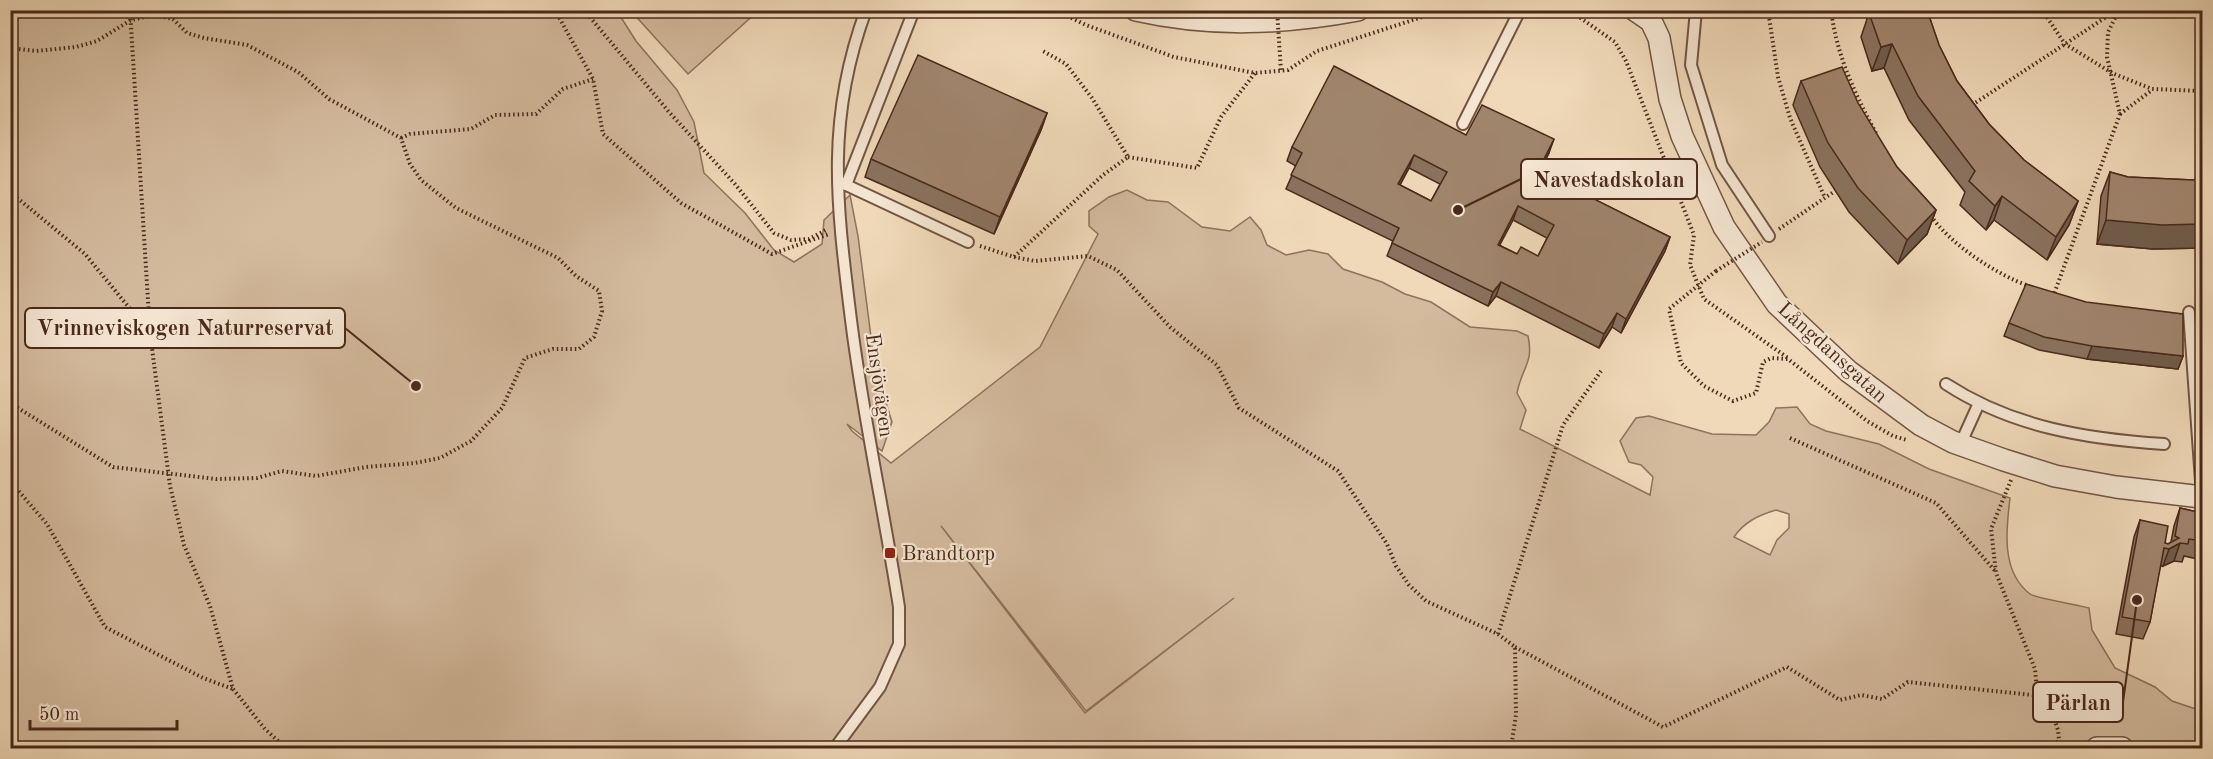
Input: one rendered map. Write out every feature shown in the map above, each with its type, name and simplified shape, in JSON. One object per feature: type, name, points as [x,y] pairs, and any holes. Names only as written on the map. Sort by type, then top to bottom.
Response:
[{"type":"street","points":[[1136,10],[1223,24],[1286,22],[1357,11]]},
{"type":"street","name":"Långdansgatan","points":[[1635,10],[1652,21],[1659,38],[1670,99],[1711,201],[1737,247],[1777,304],[1848,371],[1884,400],[1921,425],[1960,444],[2055,476],[2116,488],[2202,496]]},
{"type":"street","points":[[2094,748],[2122,748]]},
{"type":"lane","name":"Ensjövägen","points":[[835,748],[880,687],[899,644],[899,607],[859,388],[839,226],[842,183],[842,93],[866,10]]},
{"type":"lane","points":[[914,10],[842,183],[968,243]]},
{"type":"lane","points":[[1463,124],[1520,10]]},
{"type":"lane","points":[[1696,10],[1690,65],[1722,165],[1766,239]]},
{"type":"lane","points":[[2189,312],[2202,496]]},
{"type":"lane","points":[[1946,384],[1979,403],[2059,432],[2102,440],[2164,444]]},
{"type":"lane","points":[[1960,444],[1979,403]]},
{"type":"path","points":[[130,10],[150,333],[169,474],[184,545],[210,606],[233,689],[265,729],[286,748]]},
{"type":"path","points":[[555,10],[593,79],[603,135],[681,203],[772,254],[839,226]]},
{"type":"path","points":[[584,10],[669,112],[723,170],[774,233],[791,240],[809,239],[839,226]]},
{"type":"path","points":[[1055,10],[1086,25],[1174,57],[1255,73],[1281,71],[1303,61],[1317,51],[1444,10]]},
{"type":"path","points":[[1277,10],[1281,71]]},
{"type":"path","points":[[1569,10],[1615,42],[1626,61],[1694,235],[1690,265],[1704,299],[1788,359],[1867,422],[1893,436],[1911,441]]},
{"type":"path","points":[[1768,10],[1778,77],[1787,108],[1826,198]]},
{"type":"path","points":[[1832,10],[1835,42],[1852,88],[1878,137]]},
{"type":"path","points":[[2042,10],[2065,44],[2112,73],[2152,89],[2202,91]]},
{"type":"path","points":[[1974,116],[1968,107],[2118,10]]},
{"type":"path","points":[[2054,294],[2120,114],[2107,57],[2108,32],[2118,10]]},
{"type":"path","points":[[10,48],[36,51],[76,47],[97,41],[131,20],[154,15],[172,19],[187,33],[247,45],[298,72],[329,99],[401,138],[410,164],[421,180],[456,208],[558,258],[576,276],[599,291],[602,310],[594,337],[579,349],[553,349],[525,358],[502,408],[471,441],[440,458],[316,476],[282,471],[257,478],[216,479],[169,474],[113,466],[10,403]]},
{"type":"path","points":[[1043,51],[1065,64],[1092,98],[1128,157]]},
{"type":"path","points":[[1014,257],[1103,175],[1128,157],[1197,168],[1221,117],[1255,73]]},
{"type":"path","points":[[401,138],[410,134],[471,129],[495,115],[536,114],[563,89],[593,79]]},
{"type":"path","points":[[2120,114],[2152,89]]},
{"type":"path","points":[[1788,359],[1771,358],[1763,362],[1756,393],[1733,401],[1704,386],[1681,363],[1669,309],[1716,271],[1835,191]]},
{"type":"path","points":[[10,192],[85,254],[150,333]]},
{"type":"path","points":[[2072,211],[2082,217]]},
{"type":"path","points":[[1930,215],[1937,225],[1974,256],[2013,281],[2034,288]]},
{"type":"path","points":[[968,243],[1035,261],[1088,256],[1117,270],[1170,327],[1217,365],[1239,408],[1338,471],[1387,544],[1395,566],[1409,585],[1426,601],[1498,634],[1515,647],[1663,727],[1787,667],[1840,700],[1861,695],[1882,699],[1908,682],[2042,696]]},
{"type":"path","points":[[2044,291],[2064,297]]},
{"type":"path","points":[[1498,634],[1563,425],[1601,370]]},
{"type":"path","points":[[1790,438],[1936,503],[1996,573]]},
{"type":"path","points":[[2011,480],[1991,529],[1996,573],[2035,669],[2037,690],[2050,707],[2058,730],[2059,740],[2053,748]]},
{"type":"path","points":[[10,481],[47,524],[105,627],[203,678],[233,689]]},
{"type":"path","points":[[1511,748],[1516,716],[1515,647]]},
{"type":"shaded area","points":[[10,11],[617,11],[636,41],[677,90],[694,122],[704,173],[745,213],[774,250],[794,262],[822,244],[824,220],[850,195],[858,236],[875,368],[892,422],[882,451],[847,424],[852,431],[891,463],[1040,347],[1098,234],[1089,226],[1089,211],[1109,197],[1127,190],[1147,200],[1168,202],[1202,227],[1230,231],[1250,217],[1261,230],[1267,245],[1286,255],[1309,250],[1328,254],[1343,269],[1431,302],[1470,327],[1517,331],[1528,336],[1530,353],[1517,393],[1526,410],[1520,429],[1650,495],[1653,477],[1641,465],[1629,462],[1620,441],[1636,418],[1649,416],[1712,434],[1756,435],[1769,422],[1776,408],[1797,407],[1810,424],[1826,431],[1879,444],[1929,469],[2010,498],[2007,523],[2008,550],[2014,574],[2021,585],[2034,596],[2089,608],[2092,630],[2115,668],[2155,687],[2172,701],[2202,711],[2202,748],[11,748]],"holes":[[[1776,510],[1789,514],[1789,528],[1777,540],[1770,555],[1734,537],[1752,520]],[[941,526],[1086,711],[1234,598],[1085,713]]]},
{"type":"shaded area","points":[[631,11],[758,11],[688,74]]},
{"type":"building","points":[[1879,10],[1927,10],[1939,45],[1957,81],[1989,124],[2024,160],[2078,201],[2056,237],[2002,196],[1995,206],[1969,181],[1975,171],[1918,96],[1892,44],[1881,47],[1869,13]]},
{"type":"building","points":[[918,55],[1047,113],[1000,217],[871,159]]},
{"type":"building","points":[[1334,66],[1466,135],[1482,105],[1554,139],[1538,171],[1670,237],[1626,319],[1617,313],[1604,334],[1501,282],[1493,292],[1392,243],[1399,228],[1291,175],[1302,153],[1292,147]],"holes":[[[1414,155],[1447,172],[1431,201],[1398,184]],[[1518,206],[1554,225],[1538,256],[1521,247],[1517,254],[1498,245]]]},
{"type":"building","points":[[1842,67],[1858,103],[1897,167],[1936,210],[1907,240],[1858,188],[1828,143],[1801,81]]},
{"type":"building","points":[[2110,172],[2128,177],[2193,180],[2202,178],[2202,224],[2162,225],[2106,220]]},
{"type":"building","points":[[2026,284],[2086,302],[2183,314],[2183,356],[2092,346],[2044,337],[2009,323]]},
{"type":"building","points":[[2180,508],[2202,513],[2202,541],[2189,539],[2188,544],[2180,543],[2169,549],[2164,548],[2150,622],[2122,617],[2140,520],[2168,526],[2165,543],[2168,544],[2179,538],[2175,536]]},
{"type":"place","name":"Navestadskolan","points":[[1458,210]]},
{"type":"place","name":"Vrinneviskogen Naturreservat","points":[[416,386]]},
{"type":"place","name":"Brandtorp","points":[[890,553]]},
{"type":"place","name":"Pärlan","points":[[2137,600]]}]
